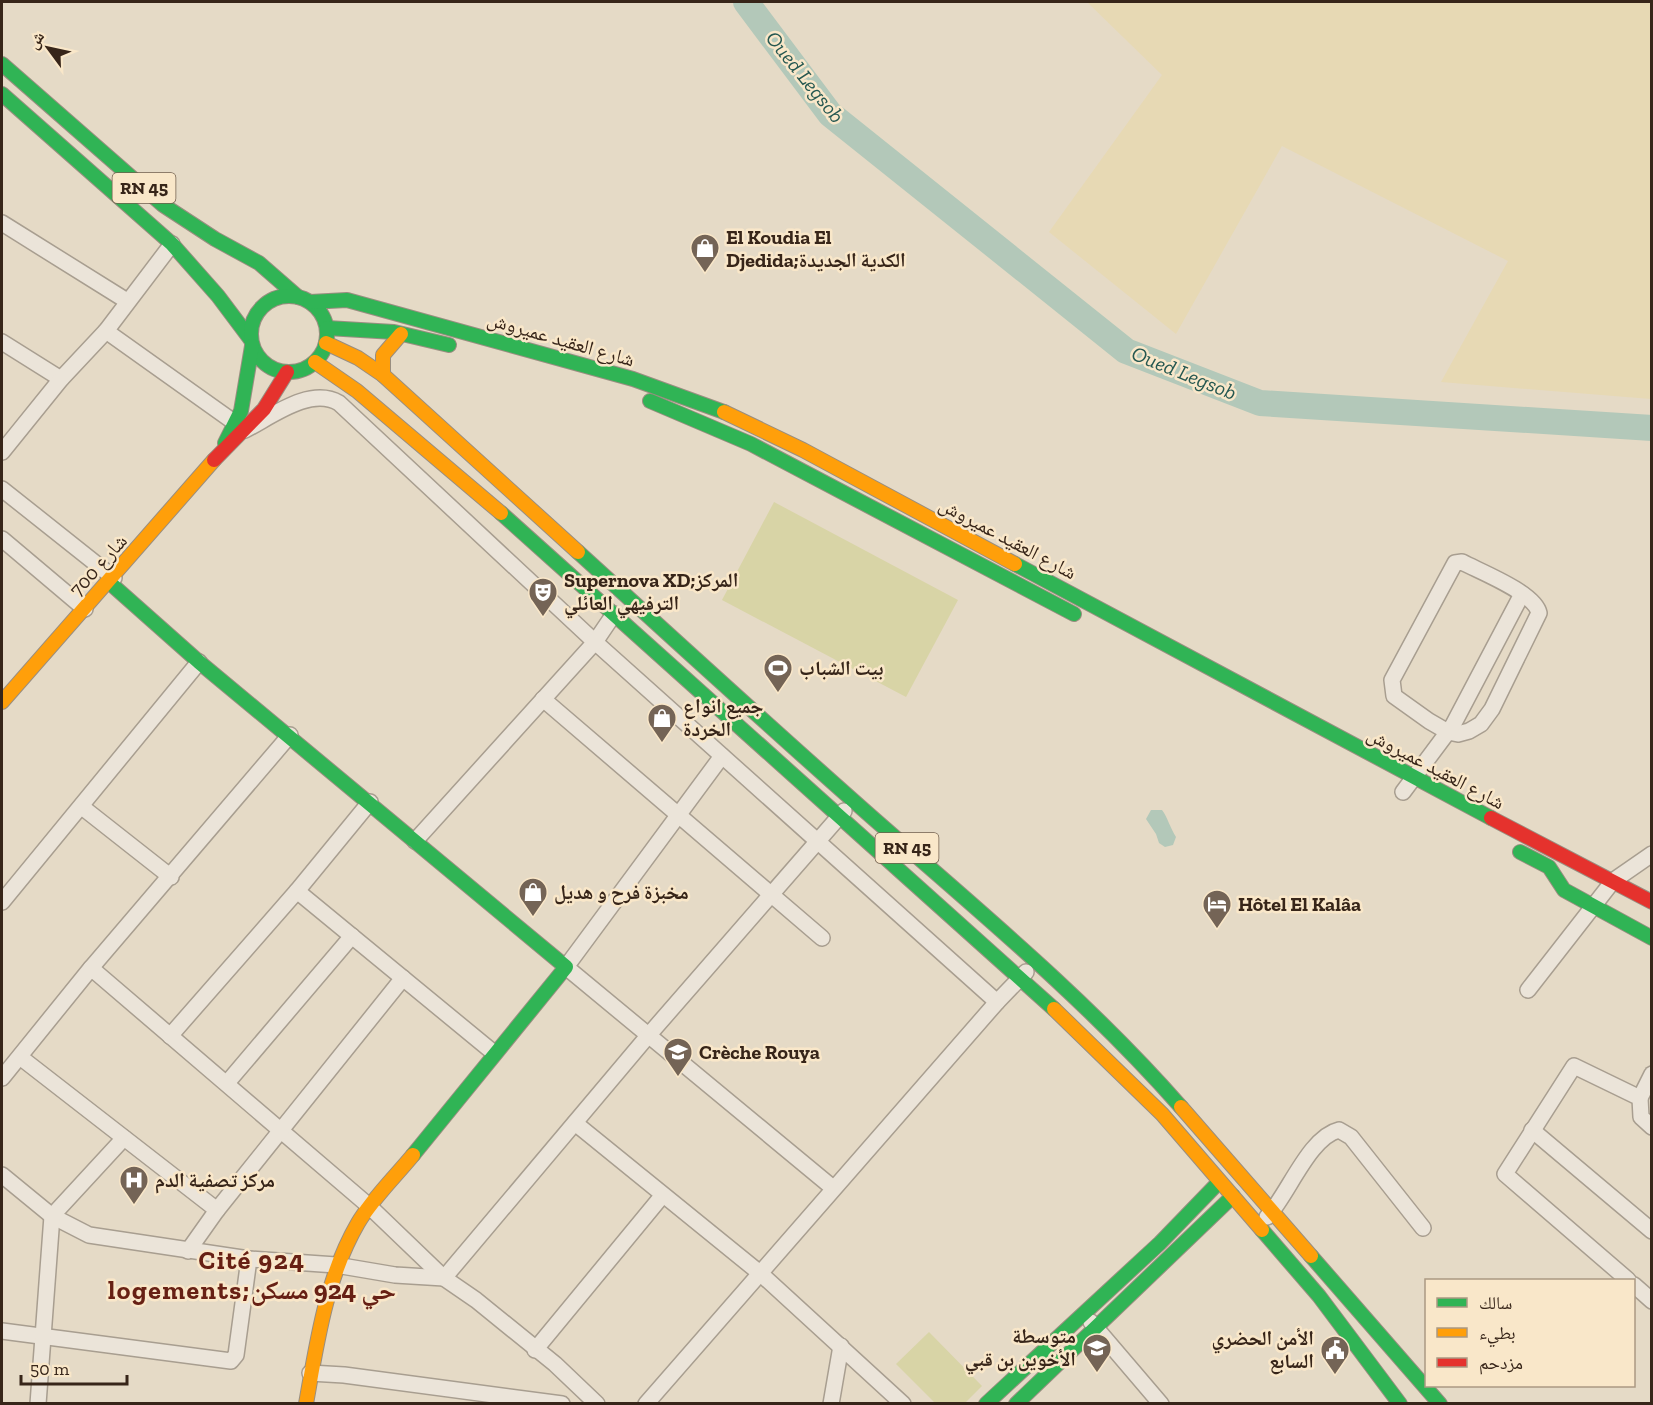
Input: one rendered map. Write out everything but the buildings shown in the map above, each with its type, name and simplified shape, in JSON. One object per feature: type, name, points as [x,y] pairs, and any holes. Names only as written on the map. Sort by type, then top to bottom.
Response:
[{"type":"main road","name":"RN 45","points":[[2,64],[163,205],[214,239],[259,263],[304,299]]},
{"type":"main road","name":"RN 45","points":[[2,94],[172,244],[218,296],[251,343]]},
{"type":"main road","points":[[259,263],[347,300]]},
{"type":"main road","points":[[240,427],[241,411],[251,343],[255,316],[263,306],[285,296],[304,299],[318,309],[327,328],[326,343],[315,362],[306,369],[287,372],[269,367],[259,358],[251,343]]},
{"type":"main road","name":"شارع العقيد عميروش","points":[[304,299],[347,300],[622,376],[725,412],[970,538],[1412,778],[1652,902]]},
{"type":"main road","name":"شارع العقيد عميروش","points":[[327,328],[401,334],[465,349]]},
{"type":"main road","points":[[383,375],[383,355],[401,334]]},
{"type":"main road","name":"RN 45","points":[[326,343],[358,358],[383,375],[852,800],[1037,962],[1132,1051],[1425,1387]]},
{"type":"main road","name":"RN 45","points":[[315,362],[378,408],[614,614],[1021,977],[1162,1114],[1320,1296],[1400,1404]]},
{"type":"main road","points":[[240,427],[269,404],[287,372]]},
{"type":"main road","name":"شارع العقيد عميروش","points":[[640,398],[751,444],[1087,622]]},
{"type":"main road","name":"شارع 700","points":[[2,702],[112,581],[240,427]]},
{"type":"main road","points":[[112,581],[199,662],[290,735],[566,967],[369,1206],[336,1265],[310,1373],[306,1404]]},
{"type":"main road","points":[[1154,658],[1162,643]]},
{"type":"main road","name":"شارع العقيد عميروش","points":[[1387,783],[1408,794]]},
{"type":"main road","points":[[1508,846],[1549,867],[1564,890],[1652,938]]},
{"type":"main road","points":[[986,1404],[1085,1313],[1219,1182]]},
{"type":"main road","points":[[1016,1404],[1233,1196]]},
{"type":"main road","name":"RN 45","points":[[1425,1387],[1440,1404]]},
{"type":"street","points":[[2,223],[127,301]]},
{"type":"street","points":[[2,452],[61,380],[106,331],[172,244]]},
{"type":"street","points":[[106,331],[240,427],[311,398],[321,396],[339,403],[595,642],[997,1002]]},
{"type":"street","points":[[2,342],[61,380]]},
{"type":"street","points":[[2,489],[112,581]]},
{"type":"street","points":[[2,539],[85,609]]},
{"type":"street","points":[[1459,562],[1522,594],[1538,608],[1539,619],[1492,709],[1481,724],[1458,734],[1448,732],[1398,700],[1391,689],[1392,680],[1455,563],[1459,562]]},
{"type":"street","points":[[1408,794],[1412,778],[1448,732],[1522,594]]},
{"type":"street","points":[[415,841],[595,642],[614,614]]},
{"type":"street","points":[[2,902],[199,662]]},
{"type":"street","points":[[543,699],[680,814],[771,897],[822,938]]},
{"type":"street","points":[[2,1078],[91,968],[290,735]]},
{"type":"street","points":[[722,756],[566,967],[647,1037],[833,1188]]},
{"type":"street","points":[[444,1278],[647,1037],[819,843],[852,800]]},
{"type":"street","points":[[170,1036],[297,891],[370,802]]},
{"type":"street","points":[[82,807],[171,877]]},
{"type":"street","points":[[1528,990],[1613,881],[1652,854]]},
{"type":"street","points":[[297,891],[495,1053]]},
{"type":"street","points":[[227,1083],[352,936]]},
{"type":"street","points":[[646,1404],[997,1002],[1037,962]]},
{"type":"street","points":[[91,968],[369,1206],[444,1278],[476,1300],[555,1364],[597,1404]]},
{"type":"street","points":[[188,1251],[217,1210],[403,978]]},
{"type":"street","points":[[20,1057],[217,1210]]},
{"type":"street","points":[[1626,1279],[1505,1174],[1574,1066],[1640,1098]]},
{"type":"street","points":[[1652,1074],[1640,1098],[1641,1117],[1652,1127]]},
{"type":"street","points":[[575,1123],[662,1196],[761,1274],[903,1404]]},
{"type":"street","points":[[1258,1226],[1272,1211],[1315,1147],[1326,1136],[1339,1130],[1351,1137],[1423,1228]]},
{"type":"street","points":[[1532,1130],[1649,1223]]},
{"type":"street","points":[[39,1404],[52,1216],[124,1138]]},
{"type":"street","points":[[2,1174],[52,1216],[89,1235],[249,1259],[336,1265],[396,1275],[444,1278]]},
{"type":"street","points":[[535,1350],[662,1196]]},
{"type":"street","points":[[2,1331],[234,1360],[249,1259]]},
{"type":"street","points":[[1635,1286],[1652,1301]]},
{"type":"street","points":[[1085,1313],[1096,1329],[1161,1404]]},
{"type":"street","points":[[831,1404],[841,1346]]},
{"type":"street","points":[[310,1373],[344,1375],[562,1404]]},
{"type":"shaded area","points":[[1087,2],[1651,2],[1651,399],[1441,382],[1508,261],[1282,146],[1176,334],[1049,232],[1162,75]]},
{"type":"shaded area","points":[[774,502],[958,600],[906,697],[722,600]]},
{"type":"shaded area","points":[[1151,810],[1162,810],[1164,813],[1176,837],[1173,845],[1165,847],[1159,843],[1146,819]]},
{"type":"shaded area","points":[[929,1332],[982,1386],[965,1403],[935,1403],[896,1364]]},
{"type":"waterway","name":"Oued Legsob","points":[[746,2],[830,114],[1126,351],[1260,403],[1652,428]]},
{"type":"traffic: fast","points":[[2,64],[163,205],[215,239],[259,263],[298,297]]},
{"type":"traffic: fast","points":[[2,94],[172,244],[218,296],[251,340]]},
{"type":"traffic: fast","points":[[289,296],[304,299],[316,307],[324,319],[327,334],[324,349],[316,361],[304,369],[289,372],[274,369],[262,361],[254,349],[251,334],[254,319],[262,307],[274,299],[289,296]]},
{"type":"traffic: fast","points":[[310,302],[347,300],[633,379],[724,412]]},
{"type":"traffic: fast","points":[[327,328],[394,332],[449,345]]},
{"type":"traffic: fast","points":[[225,443],[241,411],[252,346]]},
{"type":"traffic: fast","points":[[650,401],[751,444],[1074,614]]},
{"type":"traffic: fast","points":[[501,513],[1054,1009]]},
{"type":"traffic: fast","points":[[578,552],[799,753],[1032,958],[1109,1030],[1181,1107]]},
{"type":"traffic: fast","points":[[1015,564],[1491,818]]},
{"type":"traffic: fast","points":[[110,583],[199,662],[566,967],[413,1155]]},
{"type":"traffic: fast","points":[[1520,852],[1549,867],[1564,890],[1652,938]]},
{"type":"traffic: fast","points":[[986,1404],[1160,1243],[1219,1182]]},
{"type":"traffic: fast","points":[[1016,1404],[1233,1196]]},
{"type":"traffic: fast","points":[[1262,1230],[1319,1296],[1400,1404]]},
{"type":"traffic: fast","points":[[1311,1256],[1425,1387]]},
{"type":"traffic: fast","points":[[1425,1387],[1440,1404]]},
{"type":"traffic: slow","points":[[383,375],[383,355],[401,334]]},
{"type":"traffic: slow","points":[[326,343],[358,358],[383,375],[578,552]]},
{"type":"traffic: slow","points":[[315,362],[357,391],[501,513]]},
{"type":"traffic: slow","points":[[724,412],[803,450],[1015,564]]},
{"type":"traffic: slow","points":[[2,702],[214,460]]},
{"type":"traffic: slow","points":[[1054,1009],[1162,1114],[1262,1230]]},
{"type":"traffic: slow","points":[[1181,1107],[1311,1256]]},
{"type":"traffic: slow","points":[[306,1404],[324,1311],[347,1244],[370,1205],[413,1155]]},
{"type":"traffic: jam","points":[[214,460],[264,409],[287,372]]},
{"type":"traffic: jam","points":[[1491,818],[1652,902]]},
{"type":"place","name":"El Koudia El Djedida;الكدية الجديدة","points":[[705,274]]},
{"type":"place","name":"Supernova XD;المركز الترفيهي العائلي","points":[[543,618]]},
{"type":"place","name":"بيت الشباب","points":[[778,694]]},
{"type":"place","name":"جميع انواع الخردة","points":[[662,744]]},
{"type":"place","name":"مخبزة فرح و هديل","points":[[533,918]]},
{"type":"place","name":"Hôtel El Kalâa","points":[[1217,930]]},
{"type":"place","name":"Crèche Rouya","points":[[678,1078]]},
{"type":"place","name":"مركز تصفية الدم","points":[[134,1206]]},
{"type":"place","name":"متوسطة الأخوين بن قبي","points":[[1097,1374]]},
{"type":"place","name":"الأمن الحضري السابع","points":[[1335,1376]]},
{"type":"district","name":"Cité 924 logements;حي 924 مسكن","points":[[252,1275]]}]
